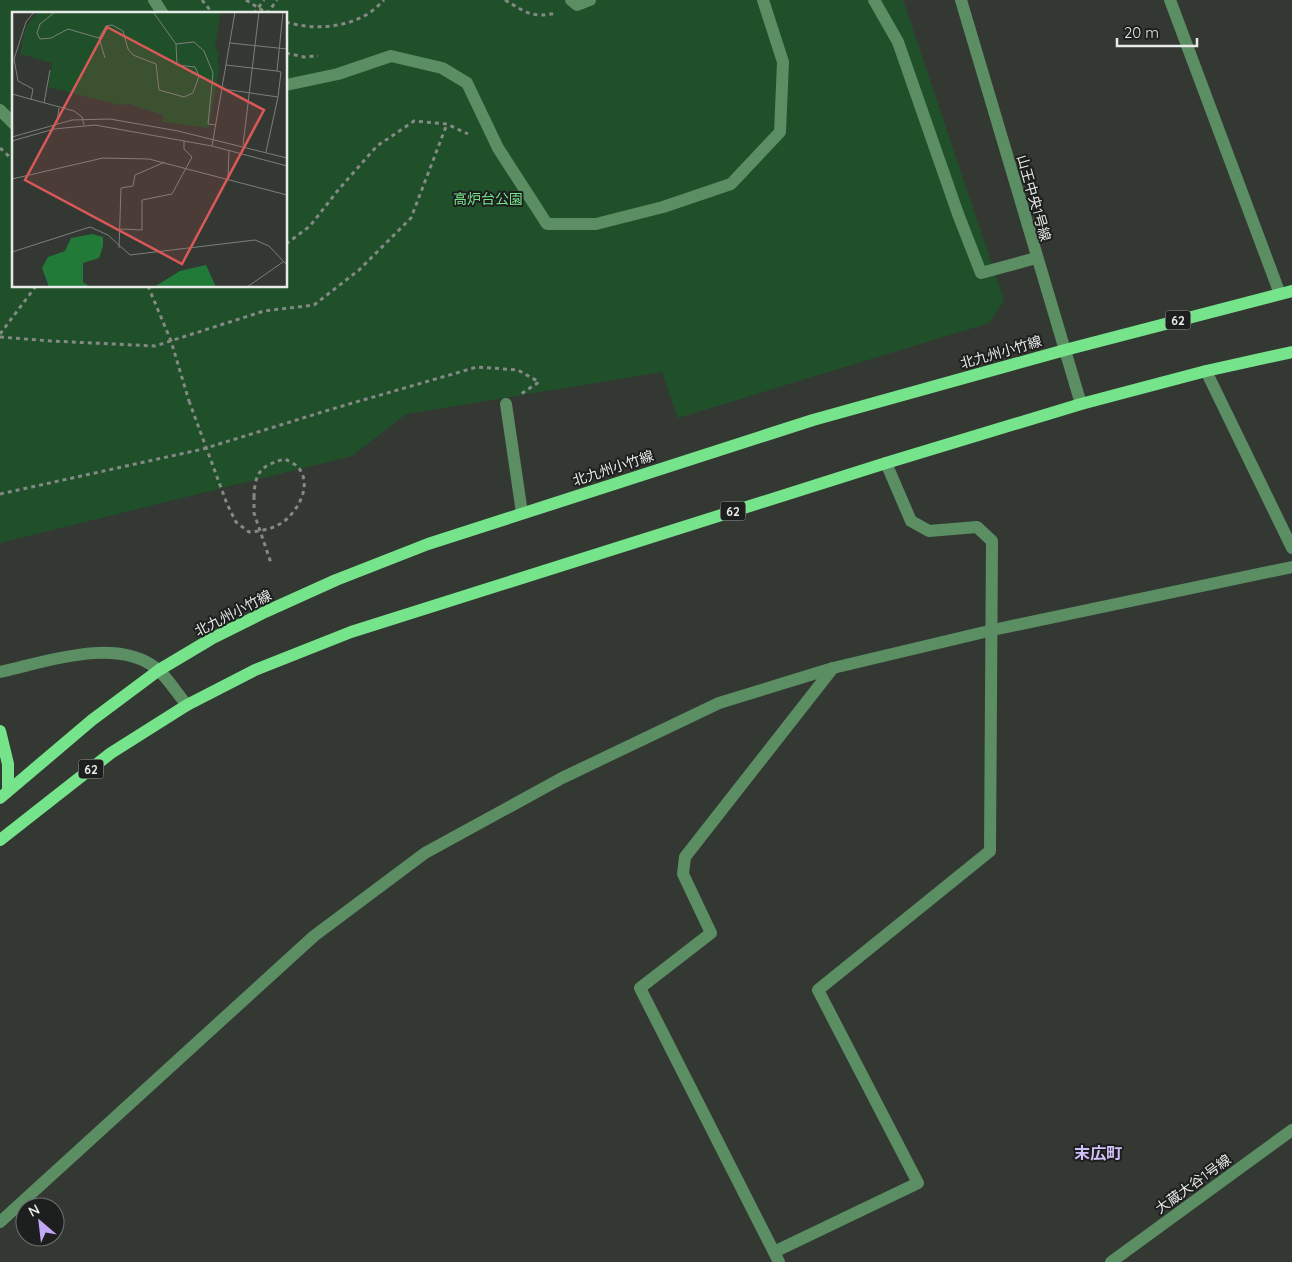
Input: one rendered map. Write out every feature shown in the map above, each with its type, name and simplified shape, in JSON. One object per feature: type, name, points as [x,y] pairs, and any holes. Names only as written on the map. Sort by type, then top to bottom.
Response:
[{"type":"main road","name":"北九州小竹線","points":[[4,794],[92,720],[159,670],[256,616],[336,580],[428,544],[813,420],[1065,350],[1286,293]]},
{"type":"main road","name":"62","points":[[0,840],[111,753],[187,705],[254,670],[351,632],[886,463],[1081,404],[1206,371],[1292,352]]},
{"type":"main road","points":[[0,731],[8,764],[4,794]]},
{"type":"street","points":[[154,0],[162,12]]},
{"type":"street","points":[[574,2],[590,0]]},
{"type":"street","points":[[288,85],[338,74],[391,56],[442,68],[467,83],[498,148],[547,224],[596,224],[663,207],[731,184],[780,132],[783,62],[763,0]]},
{"type":"street","points":[[874,0],[898,42],[958,214],[981,273],[1036,258]]},
{"type":"street","name":"山王中央1号線","points":[[961,0],[1036,258],[1081,404]]},
{"type":"street","points":[[1170,0],[1286,293]]},
{"type":"street","points":[[0,110],[12,122]]},
{"type":"street","points":[[1206,371],[1292,548]]},
{"type":"street","points":[[506,404],[522,513]]},
{"type":"street","points":[[833,668],[685,857],[683,874],[711,933],[640,988],[776,1257],[918,1183],[818,990],[990,851],[993,630],[992,541],[977,527],[929,532],[911,521],[886,463]]},
{"type":"street","points":[[0,1222],[314,936],[425,852],[562,778],[719,703],[833,668],[993,630],[1292,567]]},
{"type":"street","points":[[0,672],[75,655],[124,654],[145,660],[159,670],[187,705]]},
{"type":"street","name":"大蔵大谷1号線","points":[[1111,1262],[1292,1130]]},
{"type":"path","points":[[202,0],[211,12]]},
{"type":"path","points":[[246,0],[264,12]]},
{"type":"path","points":[[255,12],[264,0]]},
{"type":"path","points":[[268,12],[277,0]]},
{"type":"path","points":[[288,23],[298,26],[319,27],[343,24],[367,15],[384,0]]},
{"type":"path","points":[[505,0],[528,14],[541,16],[558,12],[574,2]]},
{"type":"path","points":[[288,242],[310,226],[339,188],[377,146],[414,121],[447,124],[498,148]]},
{"type":"path","points":[[35,288],[0,335],[50,341],[155,346],[264,311],[314,305],[359,270],[410,218],[447,124]]},
{"type":"path","points":[[0,148],[12,159]]},
{"type":"path","points":[[149,288],[171,341],[190,401],[227,504],[236,522],[249,532],[265,530],[282,522],[293,512],[303,496],[304,481],[298,468],[285,459],[269,464],[259,471],[254,486],[254,513],[271,563]]},
{"type":"path","points":[[0,494],[202,449],[477,367],[518,370],[539,382],[506,404]]},
{"type":"green space","name":"高炉台公園","points":[[0,0],[903,0],[1004,300],[989,323],[678,418],[662,372],[406,414],[352,456],[0,543]]},
{"type":"district","name":"末広町","points":[[1098,1153]]}]
